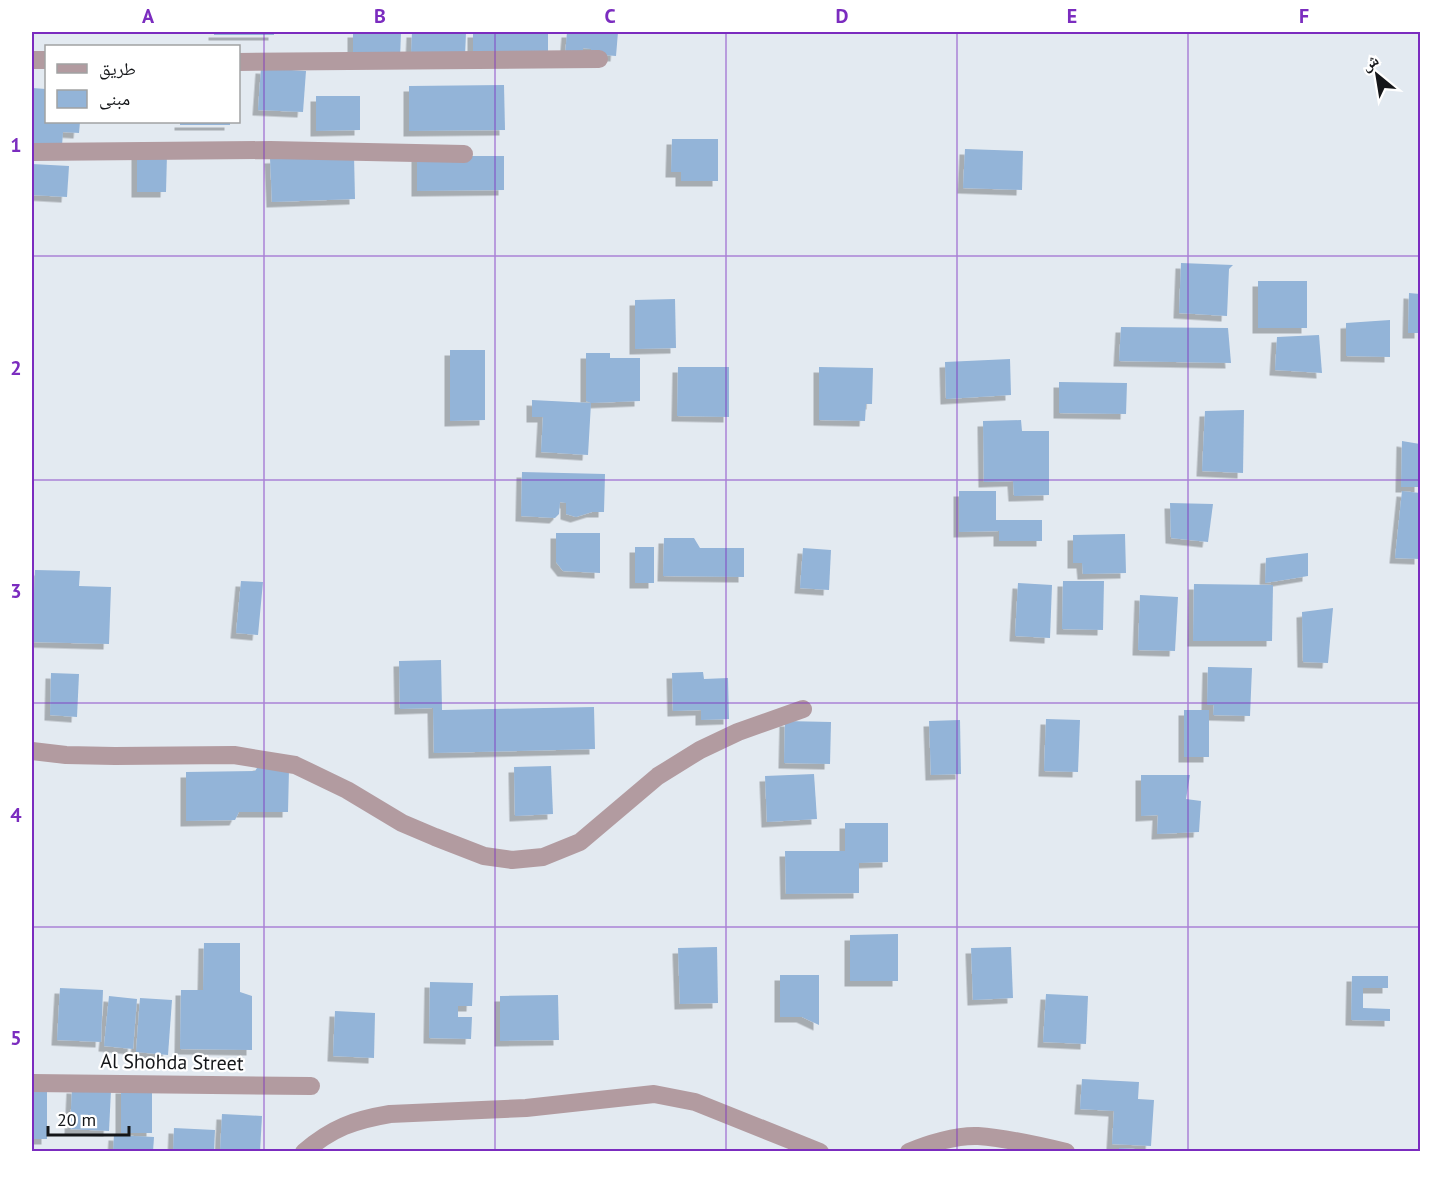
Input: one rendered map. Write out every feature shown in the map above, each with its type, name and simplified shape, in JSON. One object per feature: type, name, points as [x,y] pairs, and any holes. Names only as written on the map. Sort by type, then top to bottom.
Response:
[{"type":"street","points":[[240,62],[598,59]]},
{"type":"street","points":[[32,152],[270,150],[464,154]]},
{"type":"street","points":[[32,751],[115,756],[234,755],[295,765],[346,790],[402,823],[484,856],[512,860],[543,857],[580,842],[658,776],[700,750],[738,732],[803,709]]},
{"type":"street","name":"Al Shohda Street","points":[[32,1083],[311,1086]]},
{"type":"street","points":[[304,1152],[337,1128],[369,1117],[526,1108],[654,1094],[695,1102],[820,1152]]},
{"type":"street","points":[[909,1152],[923,1146],[975,1136],[1018,1141],[1066,1152]]},
{"type":"building","points":[[214,32],[274,32],[274,35],[214,35]]},
{"type":"building","points":[[353,32],[401,32],[400,59],[353,59]]},
{"type":"building","points":[[412,32],[466,32],[465,57],[411,55]]},
{"type":"building","points":[[473,32],[548,32],[548,56],[473,57]]},
{"type":"building","points":[[567,32],[618,32],[616,56],[591,54],[591,49],[583,48],[583,56],[565,56]]},
{"type":"building","points":[[261,68],[306,71],[303,112],[258,110]]},
{"type":"building","points":[[504,85],[505,130],[409,131],[409,86]]},
{"type":"building","points":[[32,88],[45,89],[45,123],[80,123],[79,133],[63,132],[62,146],[32,145]]},
{"type":"building","points":[[316,96],[360,96],[360,130],[316,131]]},
{"type":"building","points":[[180,123],[230,123],[230,125],[180,125]]},
{"type":"building","points":[[672,139],[718,139],[718,181],[681,181],[681,172],[671,172]]},
{"type":"building","points":[[965,149],[1023,151],[1022,190],[963,188]]},
{"type":"building","points":[[137,154],[167,154],[166,192],[137,192]]},
{"type":"building","points":[[354,155],[355,199],[272,202],[270,158]]},
{"type":"building","points":[[417,156],[504,156],[504,190],[417,191]]},
{"type":"building","points":[[32,164],[69,166],[67,197],[32,195]]},
{"type":"building","points":[[1181,263],[1233,265],[1229,269],[1227,316],[1179,313]]},
{"type":"building","points":[[1258,281],[1307,281],[1307,328],[1258,328]]},
{"type":"building","points":[[1409,293],[1420,294],[1420,333],[1408,333]]},
{"type":"building","points":[[675,299],[676,348],[635,349],[635,300]]},
{"type":"building","points":[[1390,320],[1390,357],[1346,356],[1346,323]]},
{"type":"building","points":[[1121,327],[1228,328],[1231,363],[1119,361]]},
{"type":"building","points":[[1319,335],[1322,373],[1275,370],[1277,337]]},
{"type":"building","points":[[450,350],[485,350],[485,420],[450,421]]},
{"type":"building","points":[[586,353],[610,353],[610,358],[640,358],[640,401],[591,403],[586,401]]},
{"type":"building","points":[[1010,359],[1011,395],[946,399],[945,362]]},
{"type":"building","points":[[678,367],[729,367],[729,417],[677,416]]},
{"type":"building","points":[[819,367],[873,368],[872,404],[866,404],[865,421],[819,420]]},
{"type":"building","points":[[1059,382],[1127,383],[1126,414],[1059,413]]},
{"type":"building","points":[[532,400],[591,403],[588,455],[541,452],[543,417],[532,417]]},
{"type":"building","points":[[1244,410],[1243,473],[1202,471],[1205,411]]},
{"type":"building","points":[[1021,420],[1022,431],[1049,431],[1049,495],[1014,496],[1013,481],[984,482],[983,421]]},
{"type":"building","points":[[1402,441],[1420,444],[1420,487],[1401,487]]},
{"type":"building","points":[[522,472],[605,474],[604,512],[592,512],[576,517],[566,514],[566,503],[560,502],[559,514],[555,518],[521,516]]},
{"type":"building","points":[[959,491],[996,491],[996,520],[1042,520],[1042,541],[999,541],[999,531],[959,532]]},
{"type":"building","points":[[1402,491],[1420,493],[1420,559],[1395,558]]},
{"type":"building","points":[[1170,503],[1213,504],[1208,542],[1171,538]]},
{"type":"building","points":[[556,533],[600,533],[600,573],[563,571],[556,562]]},
{"type":"building","points":[[1125,534],[1126,573],[1083,574],[1082,563],[1073,563],[1073,535]]},
{"type":"building","points":[[664,538],[694,538],[700,548],[744,548],[744,577],[663,576]]},
{"type":"building","points":[[635,547],[654,547],[654,583],[635,583]]},
{"type":"building","points":[[803,548],[831,550],[829,590],[800,588]]},
{"type":"building","points":[[1308,553],[1308,576],[1265,583],[1266,558]]},
{"type":"building","points":[[35,570],[80,571],[79,586],[111,587],[109,644],[32,642]]},
{"type":"building","points":[[241,581],[263,582],[258,635],[236,633]]},
{"type":"building","points":[[1063,581],[1104,581],[1103,630],[1062,629]]},
{"type":"building","points":[[1018,583],[1052,585],[1050,638],[1015,636]]},
{"type":"building","points":[[1194,584],[1273,585],[1272,641],[1193,641]]},
{"type":"building","points":[[1140,595],[1178,597],[1175,651],[1138,650]]},
{"type":"building","points":[[1333,608],[1328,663],[1303,662],[1302,612]]},
{"type":"building","points":[[441,660],[442,710],[594,707],[595,749],[434,753],[433,708],[400,709],[399,661]]},
{"type":"building","points":[[1208,667],[1252,668],[1250,716],[1213,715],[1214,705],[1207,705]]},
{"type":"building","points":[[703,672],[704,679],[728,678],[729,719],[701,720],[701,710],[673,711],[672,673]]},
{"type":"building","points":[[51,673],[79,674],[77,717],[50,715]]},
{"type":"building","points":[[1184,710],[1209,710],[1209,757],[1184,757]]},
{"type":"building","points":[[1046,719],[1080,720],[1078,772],[1044,771]]},
{"type":"building","points":[[960,720],[961,774],[931,775],[929,721]]},
{"type":"building","points":[[785,721],[831,722],[830,764],[784,763]]},
{"type":"building","points":[[259,765],[289,769],[288,812],[239,812],[235,820],[186,821],[186,772],[255,771]]},
{"type":"building","points":[[551,766],[553,814],[515,816],[514,767]]},
{"type":"building","points":[[814,774],[817,819],[767,822],[765,776]]},
{"type":"building","points":[[1141,775],[1190,775],[1186,799],[1201,801],[1199,832],[1157,834],[1158,815],[1141,816]]},
{"type":"building","points":[[845,823],[888,823],[888,862],[859,863],[859,893],[786,894],[785,851],[845,851]]},
{"type":"building","points":[[898,934],[898,981],[850,981],[850,935]]},
{"type":"building","points":[[204,943],[240,943],[240,992],[252,996],[252,1050],[180,1049],[181,990],[203,990]]},
{"type":"building","points":[[717,947],[718,1003],[680,1004],[678,948]]},
{"type":"building","points":[[1011,947],[1013,998],[973,1000],[971,948]]},
{"type":"building","points":[[780,975],[819,975],[819,1025],[802,1017],[780,1017]]},
{"type":"building","points":[[1352,976],[1388,976],[1388,988],[1363,988],[1363,1008],[1390,1009],[1390,1021],[1351,1020]]},
{"type":"building","points":[[430,982],[473,983],[472,1006],[458,1006],[458,1017],[472,1017],[471,1039],[429,1038]]},
{"type":"building","points":[[60,988],[103,990],[101,1042],[57,1040]]},
{"type":"building","points":[[1046,994],[1088,996],[1086,1044],[1043,1042]]},
{"type":"building","points":[[558,995],[559,1040],[500,1041],[500,996]]},
{"type":"building","points":[[109,996],[137,999],[133,1049],[104,1046]]},
{"type":"building","points":[[140,998],[172,1000],[168,1055],[136,1052]]},
{"type":"building","points":[[335,1011],[375,1013],[374,1058],[333,1056]]},
{"type":"building","points":[[1082,1079],[1139,1082],[1138,1099],[1154,1100],[1151,1146],[1112,1144],[1114,1111],[1080,1109]]},
{"type":"building","points":[[72,1088],[111,1090],[109,1131],[70,1129]]},
{"type":"building","points":[[121,1088],[152,1088],[152,1133],[121,1133]]},
{"type":"building","points":[[32,1089],[47,1089],[47,1139],[32,1139]]},
{"type":"building","points":[[222,1114],[262,1116],[260,1152],[220,1152]]},
{"type":"building","points":[[174,1128],[215,1130],[214,1152],[173,1152]]},
{"type":"building","points":[[114,1135],[154,1137],[153,1152],[113,1152]]},
{"type":"building","points":[[1119,1148],[1150,1150],[1150,1152],[1119,1152]]}]
